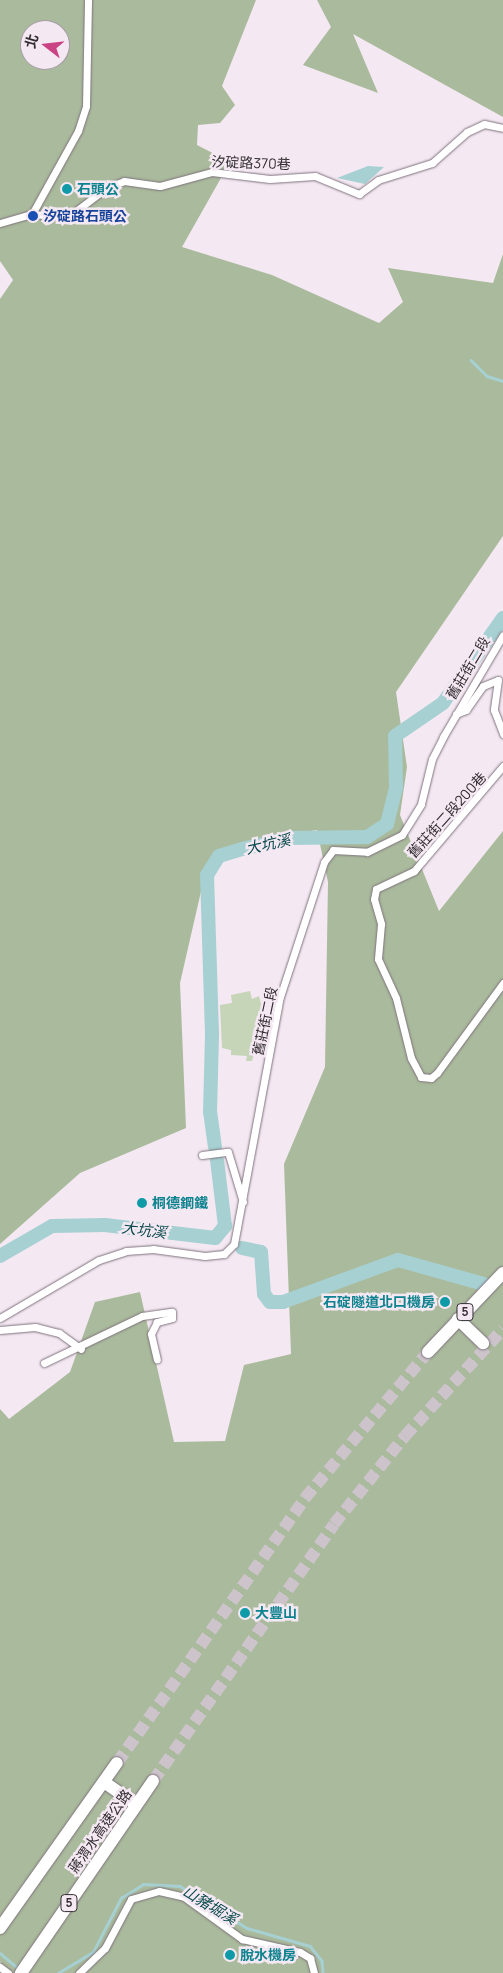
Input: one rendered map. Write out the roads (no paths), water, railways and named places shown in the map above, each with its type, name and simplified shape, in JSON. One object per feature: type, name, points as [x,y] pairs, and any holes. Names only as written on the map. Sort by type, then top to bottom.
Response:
[{"type":"highway","name":"5","points":[[428,1352],[503,1273]]},
{"type":"highway","points":[[458,1319],[483,1343]]},
{"type":"highway","name":"蔣渭水高速公路","points":[[0,1928],[57,1851],[117,1763]]},
{"type":"highway","points":[[104,1782],[136,1804]]},
{"type":"highway","name":"蔣渭水高速公路","points":[[21,1973],[136,1804],[154,1782]]},
{"type":"street","points":[[0,223],[32,214],[78,131],[86,106],[88,0]]},
{"type":"street","name":"汐碇路370巷","points":[[32,214],[68,218],[106,188],[124,181],[160,186],[212,172],[270,179],[315,176],[359,194],[378,180],[432,163],[475,128],[484,124],[503,128]]},
{"type":"street","name":"舊莊街二段","points":[[0,1318],[99,1260],[126,1251],[224,1254],[234,1244],[280,997],[324,862],[333,850],[367,852],[402,834],[421,804],[432,759],[455,714],[503,635]]},
{"type":"street","points":[[455,714],[466,710],[483,686],[498,680],[494,710],[503,734]]},
{"type":"street","name":"舊莊街二段200巷","points":[[503,766],[414,870],[376,889],[374,898],[381,924],[378,959],[396,998],[410,1058],[421,1077],[431,1078],[437,1073],[503,983]]},
{"type":"street","points":[[202,1155],[228,1152],[243,1202]]},
{"type":"street","points":[[44,1363],[80,1349],[142,1316],[172,1312],[172,1318],[158,1322],[151,1334],[157,1359]]},
{"type":"street","points":[[0,1330],[35,1327],[59,1333],[80,1349]]},
{"type":"street","points":[[79,1973],[105,1948],[131,1899],[159,1891],[184,1897],[242,1939],[300,1952],[310,1958],[314,1973]]},
{"type":"street","points":[[0,1967],[8,1973]]},
{"type":"water","points":[[368,166],[384,167],[365,184],[337,178]]},
{"type":"waterway","points":[[471,360],[487,376],[503,381]]},
{"type":"waterway","name":"大坑溪","points":[[215,1147],[210,1112],[212,1034],[207,875],[219,856],[242,849],[290,838],[367,837],[387,824],[396,787],[395,736],[443,703],[503,618]]},
{"type":"waterway","name":"大坑溪","points":[[0,1256],[52,1226],[105,1225],[215,1238],[225,1226],[217,1160]]},
{"type":"waterway","points":[[242,1248],[261,1252],[264,1294],[270,1302],[283,1302],[398,1260],[484,1284]]},
{"type":"waterway","name":"山豬堀溪","points":[[58,1973],[93,1952],[121,1898],[143,1884],[180,1886],[247,1928],[310,1946],[322,1961],[323,1973]]},
{"type":"waterway","name":"山豬堀溪","points":[[0,1953],[19,1969]]},
{"type":"tunnel","points":[[153,1781],[334,1524],[405,1436],[503,1329]]},
{"type":"tunnel","points":[[117,1763],[305,1498],[428,1352]]},
{"type":"place","name":"石頭公","points":[[67,189]]},
{"type":"place","name":"汐碇路石頭公","points":[[33,216]]},
{"type":"place","name":"桐德鋼鐵","points":[[142,1203]]},
{"type":"place","name":"石碇隧道北口機房","points":[[445,1302]]},
{"type":"place","name":"大豐山","points":[[245,1613]]},
{"type":"place","name":"脫水機房","points":[[230,1955]]}]
